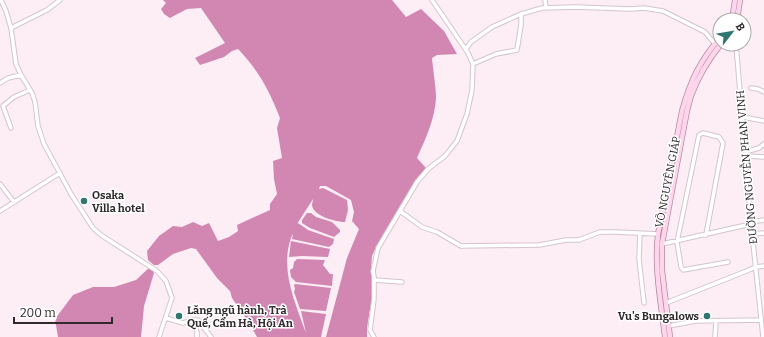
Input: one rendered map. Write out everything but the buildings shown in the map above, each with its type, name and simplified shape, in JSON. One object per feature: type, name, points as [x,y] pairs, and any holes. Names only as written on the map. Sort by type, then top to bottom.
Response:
[{"type":"main road","points":[[733,12],[735,0]]},
{"type":"main road","points":[[738,12],[740,0]]},
{"type":"main road","name":"VÕ NGUYÊN GIÁP","points":[[670,337],[658,234],[682,111],[687,93],[695,74],[712,48]]},
{"type":"main road","name":"VÕ NGUYÊN GIÁP","points":[[665,337],[657,269],[659,244],[691,96],[704,68],[715,52]]},
{"type":"street","points":[[1,0],[11,28],[16,64],[36,102],[38,126],[42,139],[60,173],[93,228],[101,235],[157,271],[170,288],[172,298],[159,337]]},
{"type":"street","points":[[11,28],[47,10],[60,0]]},
{"type":"street","points":[[374,337],[370,330],[374,280],[372,271],[378,248],[422,176],[428,169],[445,156],[457,141],[468,110],[472,90],[473,64],[466,49],[432,0]]},
{"type":"street","points":[[545,0],[546,8]]},
{"type":"street","points":[[466,49],[471,42],[492,27],[532,10],[546,8],[644,8],[656,10],[669,14],[705,32],[712,40]]},
{"type":"street","points":[[473,64],[496,54],[517,50],[521,25],[521,14]]},
{"type":"street","name":"ĐƯỜNG NGUYỄN PHAN VINH","points":[[737,52],[752,234],[763,337]]},
{"type":"street","points":[[0,83],[6,79],[21,75]]},
{"type":"street","points":[[751,88],[764,92]]},
{"type":"street","points":[[11,128],[3,106],[14,97],[30,90]]},
{"type":"street","points":[[743,117],[764,121]]},
{"type":"street","points":[[706,235],[723,143],[719,137],[704,133],[699,135],[677,242],[681,267],[683,270],[728,262]]},
{"type":"street","points":[[745,152],[759,148],[764,144]]},
{"type":"street","points":[[746,156],[764,157]]},
{"type":"street","points":[[0,211],[60,173]]},
{"type":"street","points":[[0,184],[14,202]]},
{"type":"street","points":[[400,211],[422,227],[437,232],[461,246],[539,245],[566,240],[578,240],[600,232],[640,232],[658,234]]},
{"type":"street","points":[[659,244],[677,242],[764,220]]},
{"type":"street","points":[[640,232],[639,259],[644,303]]},
{"type":"street","points":[[752,234],[764,233]]},
{"type":"street","points":[[666,302],[756,267],[764,266]]},
{"type":"street","points":[[374,280],[402,282]]},
{"type":"street","points":[[166,318],[183,323],[193,320],[200,322],[211,337]]},
{"type":"street","points":[[193,320],[197,337]]},
{"type":"street","points":[[669,326],[694,321],[760,320]]},
{"type":"street","points":[[715,337],[716,321]]},
{"type":"shaded area","points":[[163,0],[392,0],[406,17],[421,9],[444,31],[457,54],[437,55],[432,58],[436,94],[434,114],[417,158],[426,168],[397,211],[372,256],[371,268],[373,290],[367,337],[326,337],[347,258],[359,229],[352,221],[354,212],[351,200],[326,186],[320,186],[319,189],[323,188],[347,200],[348,210],[345,222],[331,220],[316,212],[312,205],[313,199],[297,224],[298,223],[308,230],[334,239],[333,244],[329,247],[292,239],[293,233],[287,258],[293,296],[306,333],[301,311],[326,314],[321,337],[257,337],[232,298],[230,291],[217,278],[196,249],[191,248],[173,254],[158,265],[154,265],[148,260],[147,251],[159,236],[173,226],[182,227],[193,222],[202,226],[209,223],[218,241],[229,237],[238,231],[237,225],[270,210],[270,204],[277,194],[273,161],[282,158],[277,128],[280,118],[272,98],[252,65],[238,49],[232,51],[224,57],[200,65],[195,58],[225,43],[201,8],[187,9],[170,18],[164,14],[161,9],[166,3]]},
{"type":"shaded area","points":[[307,213],[311,213],[316,217],[332,222],[340,230],[340,232],[334,237],[310,228],[302,223],[302,220]]},
{"type":"shaded area","points":[[291,241],[330,249],[328,257],[289,257]]},
{"type":"shaded area","points":[[297,259],[325,260],[323,265],[330,274],[333,274],[332,286],[296,282],[291,277],[290,270],[293,268],[294,262]]},
{"type":"shaded area","points":[[150,267],[154,273],[144,306],[141,337],[58,337],[55,319],[73,295],[93,287],[114,287],[136,280]]},
{"type":"shaded area","points":[[295,284],[331,288],[326,311],[300,309],[294,292]]},
{"type":"place","name":"Osaka Villa hotel","points":[[84,201]]},
{"type":"place","name":"Lăng ngũ hành, Trà Quế, Cẩm Hà, Hội An","points":[[179,316]]},
{"type":"place","name":"Vu's Bungalows","points":[[707,316]]}]
